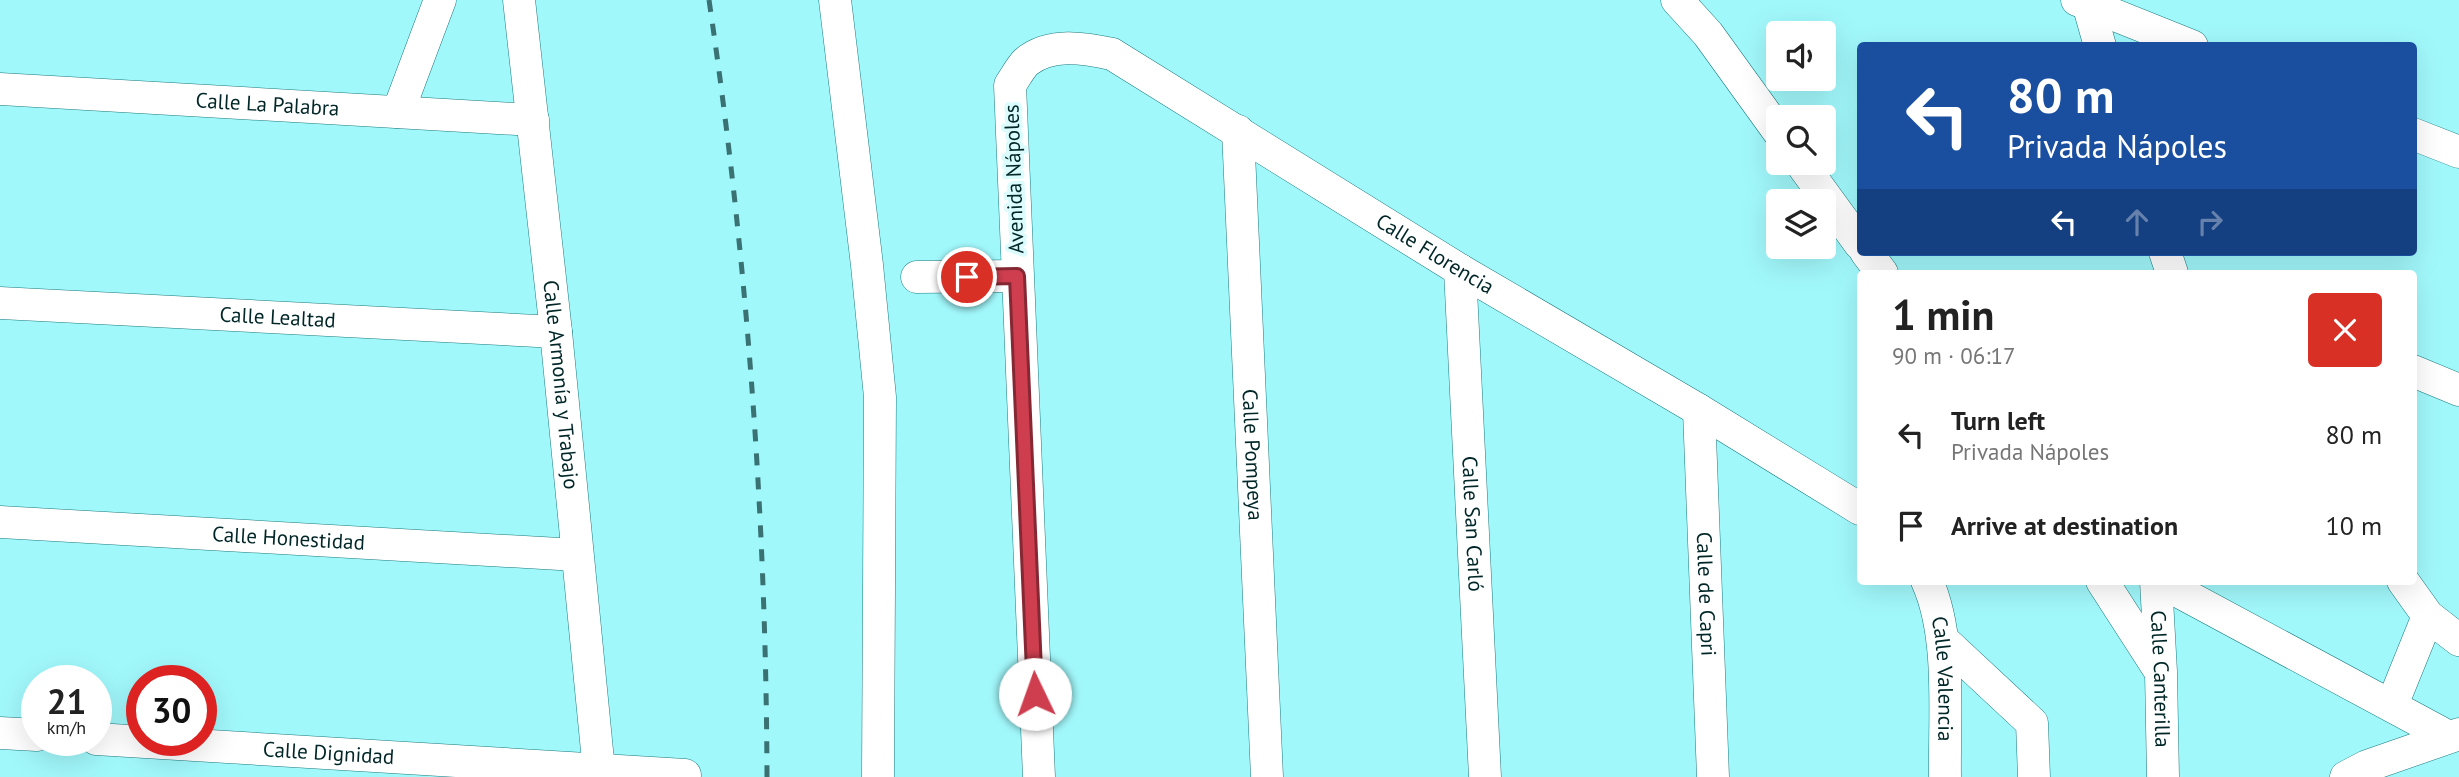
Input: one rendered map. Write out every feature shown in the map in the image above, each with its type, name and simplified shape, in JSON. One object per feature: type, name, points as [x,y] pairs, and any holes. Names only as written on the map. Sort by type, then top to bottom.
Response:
[{"type":"street","points":[[398,112],[440,0]]},
{"type":"street","name":"Calle Armonía y Trabajo","points":[[519,0],[556,332],[599,771]]},
{"type":"street","points":[[835,0],[880,397],[878,777]]},
{"type":"street","points":[[1677,0],[1708,34],[1766,114]]},
{"type":"street","points":[[2084,1],[2099,42]]},
{"type":"street","points":[[2084,1],[2182,42]]},
{"type":"street","name":"Calle Florencia","points":[[1010,85],[1026,63],[1049,51],[1082,48],[1112,54],[1460,270],[1699,410],[1857,507]]},
{"type":"street","name":"Avenida Nápoles","points":[[1010,85],[1039,777]]},
{"type":"street","name":"Calle La Palabra","points":[[0,89],[533,120]]},
{"type":"street","name":"Calle Pompeya","points":[[1238,131],[1267,777]]},
{"type":"street","points":[[2417,136],[2459,152]]},
{"type":"street","points":[[1810,175],[1857,240]]},
{"type":"street","points":[[1869,256],[1880,270]]},
{"type":"street","name":"Calle San Carló","points":[[1460,270],[1485,777]]},
{"type":"street","points":[[917,277],[1017,276]]},
{"type":"street","name":"Calle Lealtad","points":[[0,303],[556,332]]},
{"type":"street","points":[[2417,373],[2459,390]]},
{"type":"street","name":"Calle de Capri","points":[[1699,410],[1713,777]]},
{"type":"street","name":"Calle Honestidad","points":[[0,522],[576,555]]},
{"type":"street","name":"Calle Valencia","points":[[1929,585],[1935,599],[1942,640],[1945,777]]},
{"type":"street","points":[[2105,585],[2161,672]]},
{"type":"street","name":"Calle Canterilla","points":[[2158,585],[2163,777]]},
{"type":"street","points":[[2166,585],[2454,735]]},
{"type":"street","points":[[2406,585],[2428,616],[2459,640]]},
{"type":"street","points":[[2392,705],[2428,616]]},
{"type":"street","points":[[1942,640],[2032,723],[2034,777]]},
{"type":"street","points":[[0,733],[21,735]]},
{"type":"street","points":[[2346,777],[2367,766],[2454,735]]},
{"type":"street","name":"Calle Dignidad","points":[[112,740],[685,775]]},
{"type":"railway","points":[[709,0],[734,193],[752,387],[763,582],[767,777]]},
{"type":"route","points":[[967,277],[1017,276],[1035,694]]}]
